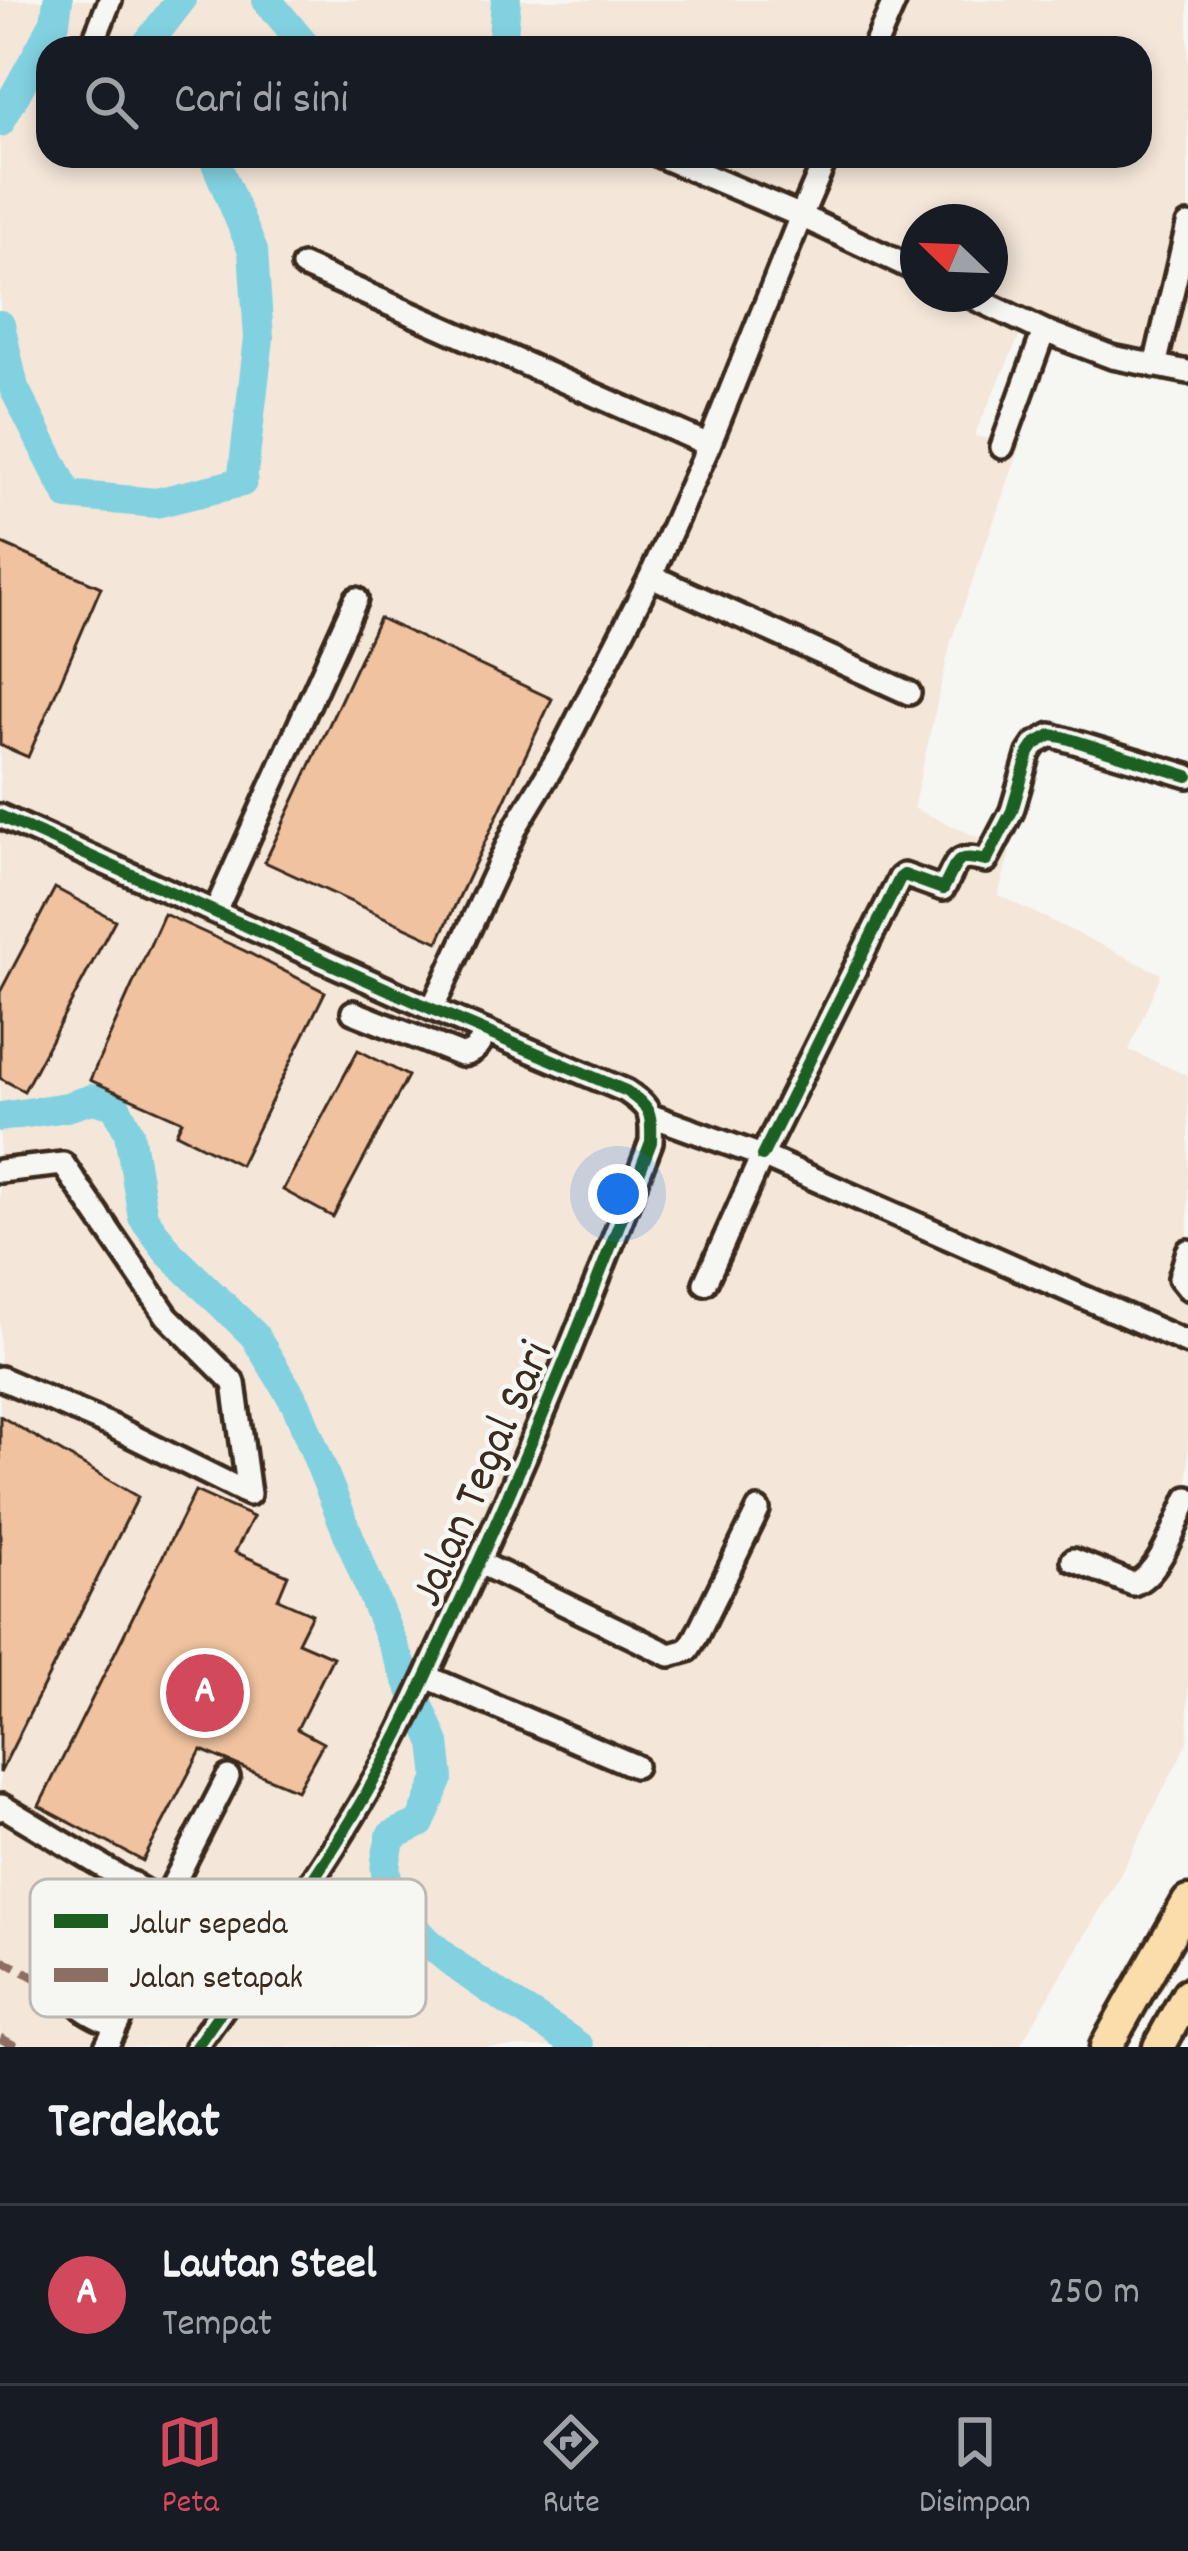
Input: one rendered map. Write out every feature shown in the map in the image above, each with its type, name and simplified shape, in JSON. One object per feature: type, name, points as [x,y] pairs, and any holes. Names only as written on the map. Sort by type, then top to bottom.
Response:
[{"type":"highway","points":[[1106,2047],[1188,1902]]},
{"type":"highway","points":[[1159,2047],[1188,1994]]},
{"type":"street","points":[[96,36],[110,0]]},
{"type":"street","points":[[879,36],[895,0]]},
{"type":"street","points":[[688,168],[900,263]]},
{"type":"street","points":[[432,1009],[517,825],[560,754],[651,576],[822,168]]},
{"type":"street","points":[[1155,366],[1188,224]]},
{"type":"street","points":[[303,266],[709,446]]},
{"type":"street","points":[[1004,312],[1112,358],[1188,371]]},
{"type":"street","points":[[1002,447],[1044,331]]},
{"type":"street","points":[[651,576],[909,693]]},
{"type":"street","points":[[215,912],[356,598]]},
{"type":"street","points":[[705,1283],[899,878],[904,874],[943,889],[960,859],[968,856],[986,861],[1012,811],[1030,753],[1051,735],[1188,776]]},
{"type":"street","points":[[0,816],[626,1091],[652,1116],[762,1156],[1188,1342]]},
{"type":"street","points":[[353,1012],[460,1055],[478,1047],[486,1032]]},
{"type":"street","name":"Jalan Tegal Sari","points":[[313,1879],[374,1780],[481,1563],[572,1349],[651,1142],[652,1116]]},
{"type":"street","points":[[0,1171],[63,1164],[167,1316],[234,1383],[249,1494],[110,1425],[0,1378]]},
{"type":"street","points":[[1188,1251],[1180,1278],[1188,1288]]},
{"type":"street","points":[[1072,1560],[1133,1584],[1141,1582],[1154,1570],[1188,1498]]},
{"type":"street","points":[[481,1563],[670,1655],[688,1650],[696,1637],[758,1510]]},
{"type":"street","points":[[423,1683],[635,1766]]},
{"type":"street","points":[[181,1879],[229,1777]]},
{"type":"street","points":[[0,1810],[2,1806],[125,1879]]},
{"type":"street","name":"Jalan Tegal Sari","points":[[196,2047],[217,2017]]},
{"type":"shaded area","points":[[0,0],[1188,0],[1188,358],[1028,317],[974,436],[1021,445],[951,641],[913,808],[1010,852],[998,895],[1161,974],[1129,1050],[1188,1076],[1188,1741],[1117,1881],[1019,2047],[0,2047]]},
{"type":"building","points":[[0,543],[101,587],[28,757],[0,745]]},
{"type":"building","points":[[379,618],[552,699],[438,942],[265,862]]},
{"type":"building","points":[[55,888],[115,920],[24,1091],[0,1078],[0,992]]},
{"type":"building","points":[[164,914],[325,992],[240,1165],[176,1133],[182,1121],[90,1080]]},
{"type":"building","points":[[358,1050],[408,1076],[333,1217],[283,1190]]},
{"type":"building","points":[[0,1416],[138,1497],[0,1773]]},
{"type":"building","points":[[195,1491],[253,1517],[235,1552],[288,1575],[278,1599],[312,1614],[298,1642],[333,1657],[297,1729],[323,1743],[297,1790],[201,1750],[143,1861],[39,1806]]},
{"type":"waterway","points":[[47,36],[58,0]]},
{"type":"waterway","points":[[153,36],[181,0]]},
{"type":"waterway","points":[[267,0],[297,36]]},
{"type":"waterway","points":[[503,36],[506,0]]},
{"type":"waterway","points":[[0,122],[36,57]]},
{"type":"waterway","points":[[0,325],[14,388],[68,495],[156,503],[242,482],[259,338],[253,251],[218,168]]},
{"type":"waterway","points":[[0,1117],[92,1099],[115,1105],[129,1133],[143,1217],[170,1254],[254,1335],[296,1404],[435,1743],[439,1778],[420,1823],[391,1836],[389,1879]]},
{"type":"waterway","points":[[426,1939],[466,1972],[579,2047]]},
{"type":"marked path","points":[[0,1959],[30,1975]]},
{"type":"marked path","points":[[0,2038],[17,2047]]},
{"type":"cycle path","points":[[762,1156],[900,878],[904,875],[943,889],[962,859],[986,861],[1012,811],[1035,744],[1051,735],[1063,737],[1188,776]]},
{"type":"cycle path","points":[[0,816],[626,1091],[650,1118],[651,1142],[510,1492],[408,1716],[313,1879]]},
{"type":"cycle path","points":[[196,2047],[217,2017]]},
{"type":"place","name":"Lautan Steel","points":[[205,1693]]}]
